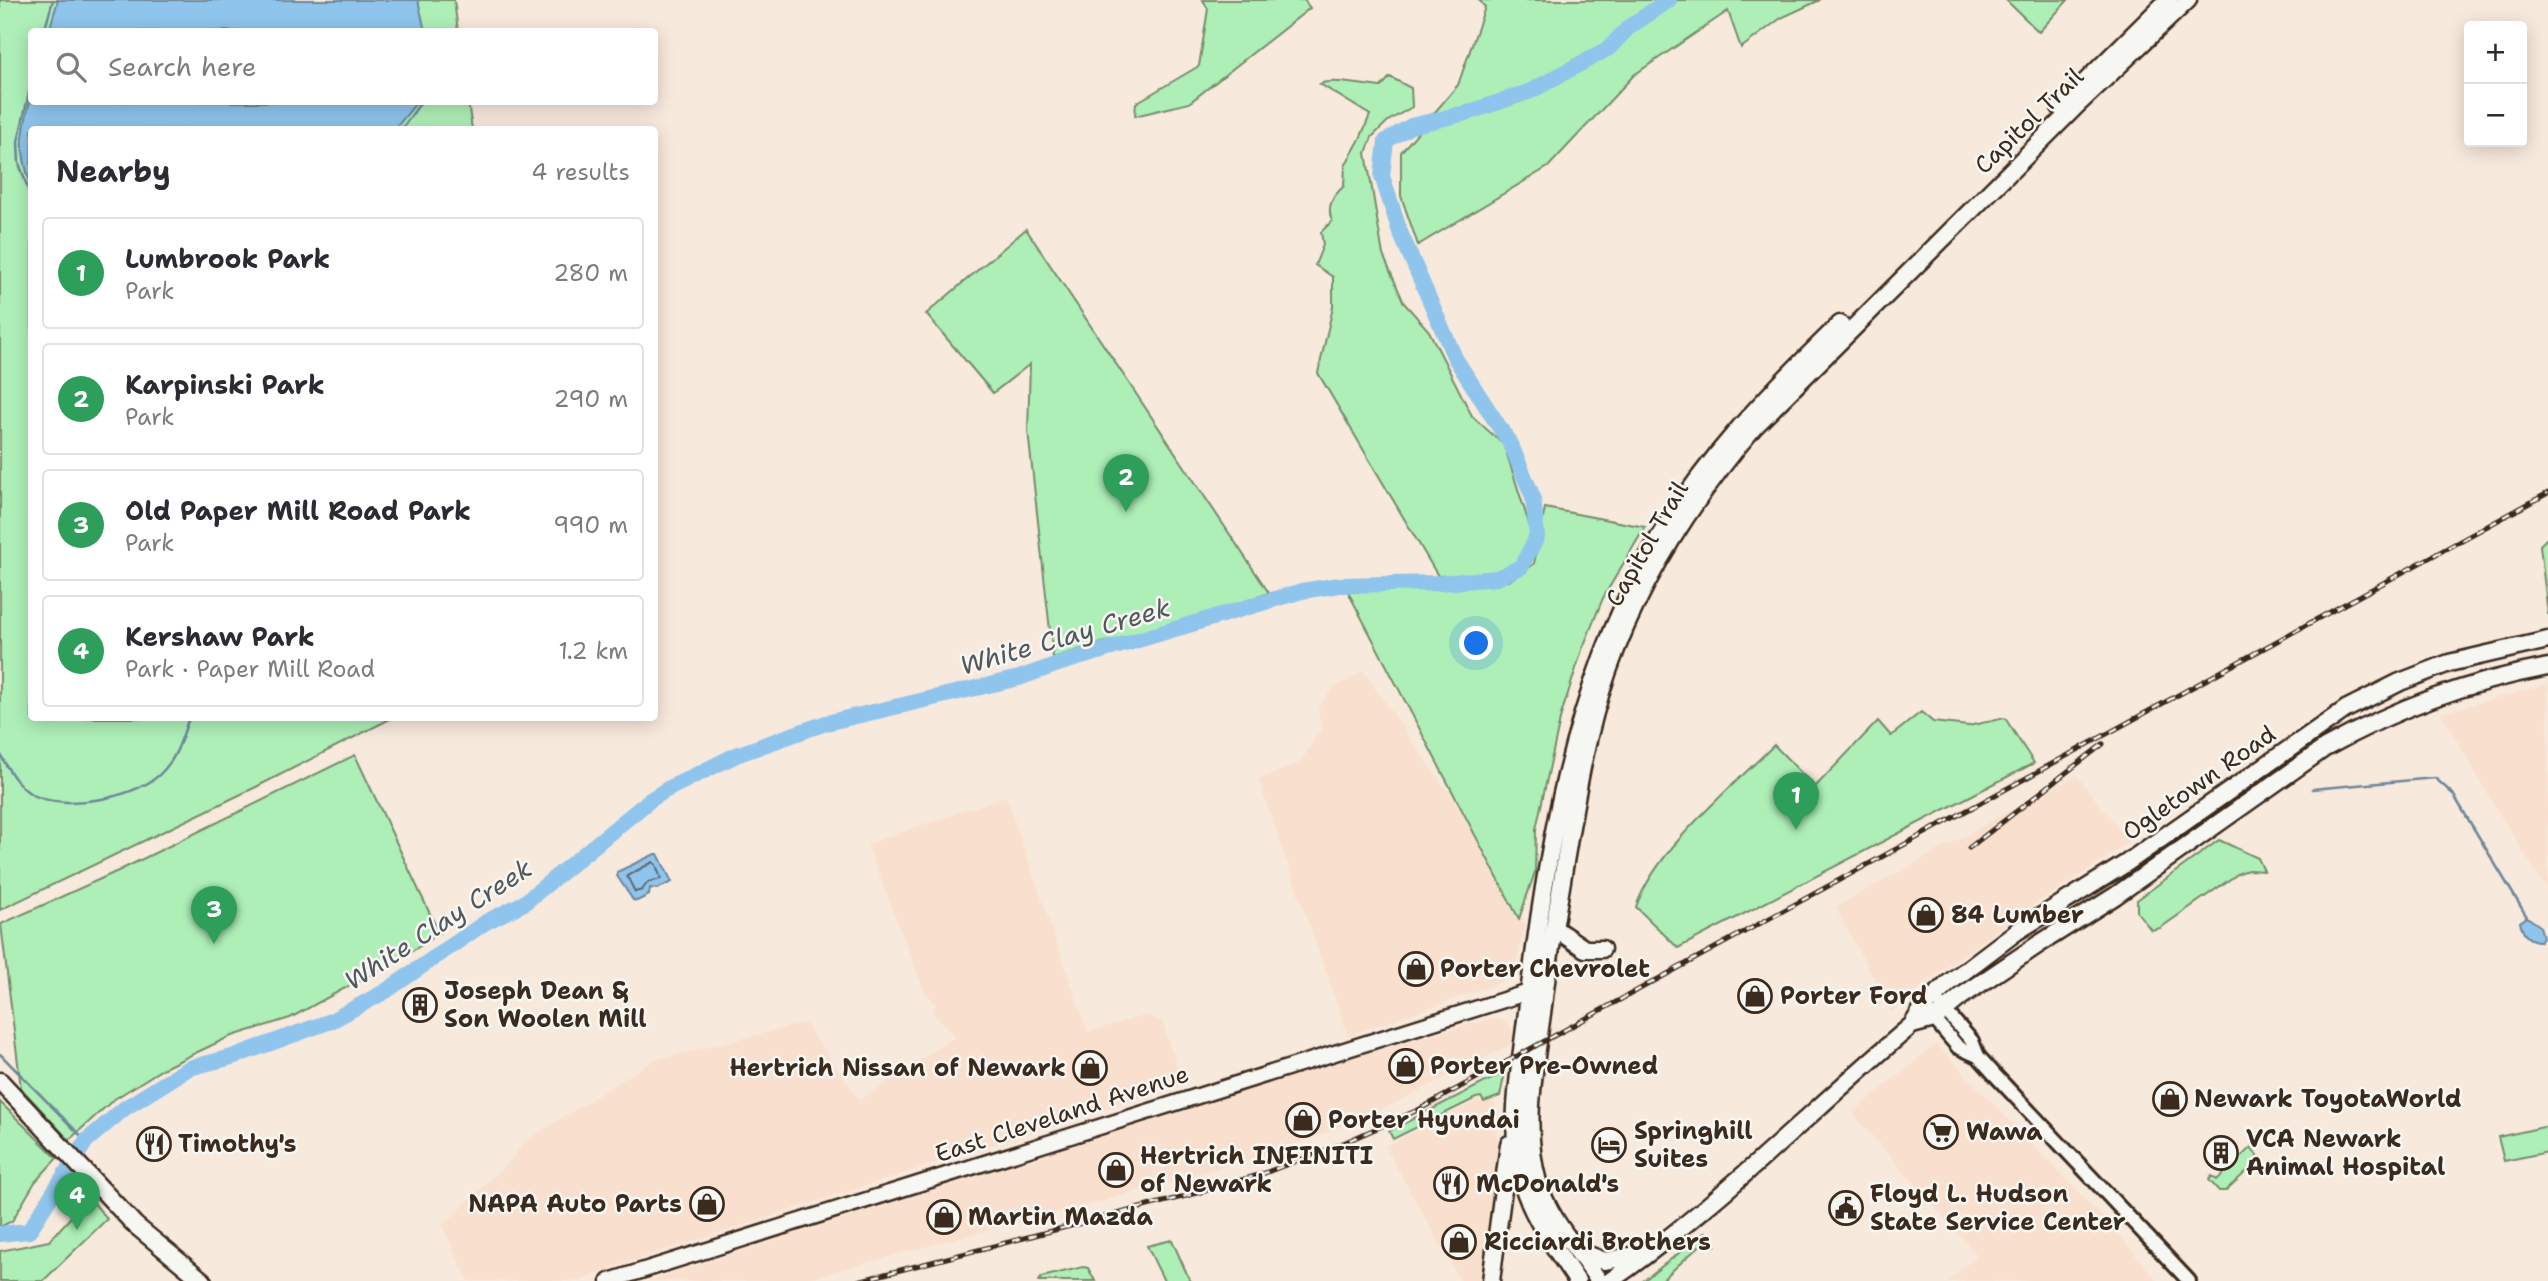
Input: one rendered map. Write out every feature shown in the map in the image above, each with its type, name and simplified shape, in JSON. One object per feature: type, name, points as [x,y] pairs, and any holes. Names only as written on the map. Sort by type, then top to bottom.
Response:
[{"type":"main road","name":"Capitol Trail","points":[[1577,1281],[1528,1202],[1519,1170],[1514,1121],[1529,992],[1558,815],[1583,711],[1624,603],[1650,552],[1681,502],[1717,453],[1776,387],[2168,0]]},
{"type":"main road","name":"Capitol Trail","points":[[1599,1281],[1545,1200],[1531,1146],[1530,1118],[1545,985],[1578,782],[1601,692],[1618,645],[1647,583],[1699,496],[1748,434],[1782,397],[2074,108],[2188,0]]},
{"type":"main road","points":[[2400,682],[2429,663],[2449,656],[2548,634]]},
{"type":"main road","name":"Ogletown Road","points":[[1934,1008],[1950,982],[2016,932],[2125,864],[2329,719],[2400,682],[2469,657],[2548,640]]},
{"type":"main road","name":"Ogletown Road","points":[[1610,1281],[1653,1251],[1743,1176],[1934,1008],[2115,896],[2325,748],[2435,695],[2548,667]]},
{"type":"main road","points":[[2178,851],[2200,824],[2246,790],[2242,781]]},
{"type":"main road","points":[[2115,896],[2113,887],[2120,877],[2158,852],[2190,818]]},
{"type":"main road","points":[[1554,929],[1585,949],[1602,949]]},
{"type":"main road","points":[[1529,992],[1545,985]]},
{"type":"main road","name":"East Cleveland Avenue","points":[[610,1281],[1529,992]]},
{"type":"main road","points":[[0,1081],[98,1187],[150,1238],[203,1281]]},
{"type":"main road","points":[[1491,1281],[1514,1121]]},
{"type":"main road","points":[[1577,1250],[1605,1261],[1653,1251]]},
{"type":"street","points":[[1934,1008],[1958,1047],[1978,1056],[2189,1281]]},
{"type":"shaded area","points":[[1363,671],[1456,803],[1526,924],[1514,972],[1500,983],[1348,1036],[1258,779],[1299,764],[1321,729],[1318,708],[1333,688]]},
{"type":"shaded area","points":[[2548,684],[2548,891],[2495,807],[2441,713]]},
{"type":"shaded area","points":[[2076,775],[2129,841],[2106,859],[2024,911],[1941,971],[1892,1012],[1835,907]]},
{"type":"shaded area","points":[[1006,796],[1088,1032],[1146,1015],[1162,1021],[1183,1084],[614,1267],[580,1281],[469,1281],[442,1226],[510,1161],[525,1141],[654,1060],[805,1023],[860,1100],[955,1036],[931,1011],[936,1005],[924,991],[867,844]]},
{"type":"shaded area","points":[[1491,1018],[1509,1022],[1513,1033],[1511,1045],[1373,1114],[1284,1149],[1097,1203],[801,1281],[647,1281],[1367,1053]]},
{"type":"shaded area","points":[[1936,1044],[2118,1233],[2157,1281],[1948,1281],[1977,1255],[1852,1113]]},
{"type":"shaded area","points":[[1478,1100],[1483,1104],[1493,1101],[1500,1117],[1494,1125],[1502,1143],[1486,1270],[1482,1281],[1460,1281],[1385,1146]]},
{"type":"green space","points":[[0,0],[454,0],[458,28],[28,28],[28,105],[468,105],[472,126],[28,126],[28,721],[386,721],[0,910]]},
{"type":"green space","points":[[1203,0],[1304,0],[1310,8],[1189,103],[1135,116],[1136,103],[1199,66],[1208,9]]},
{"type":"green space","points":[[1479,0],[1820,0],[1781,18],[1741,48],[1728,11],[1634,75],[1548,167],[1418,245],[1401,196],[1401,152],[1458,85],[1485,7]]},
{"type":"green space","points":[[2006,0],[2068,0],[2039,32]]},
{"type":"green space","points":[[1390,77],[1411,88],[1412,107],[1388,121],[1372,137],[1366,153],[1383,255],[1404,303],[1429,331],[1472,416],[1504,445],[1531,530],[1525,555],[1506,573],[1438,576],[1318,373],[1333,307],[1333,277],[1315,265],[1323,245],[1321,232],[1332,221],[1332,202],[1344,186],[1345,166],[1370,115],[1320,84],[1340,82],[1381,87]]},
{"type":"green space","points":[[1026,229],[1269,593],[1172,627],[1105,642],[1053,658],[1028,431],[1030,364],[993,393],[926,314]]},
{"type":"green space","points":[[1545,508],[1645,527],[1603,598],[1582,650],[1561,715],[1536,829],[1535,872],[1519,919],[1348,592],[1509,581],[1534,564]]},
{"type":"green space","points":[[2548,537],[2548,615],[2540,545]]},
{"type":"green space","points":[[1921,712],[1933,722],[1968,726],[2005,718],[2034,763],[1678,948],[1636,907],[1646,885],[1677,842],[1696,820],[1774,745],[1815,787],[1878,721],[1891,736]]},
{"type":"green space","points":[[355,755],[439,933],[408,954],[290,1018],[229,1037],[164,1068],[113,1100],[69,1140],[21,1088],[1,924],[118,871]]},
{"type":"green space","points":[[2219,840],[2258,858],[2264,871],[2248,870],[2239,873],[2160,928],[2151,930],[2137,912],[2137,900]]},
{"type":"green space","points":[[1505,1072],[1500,1096],[1484,1102],[1481,1097],[1476,1098],[1393,1139],[1389,1131]]},
{"type":"green space","points":[[0,1102],[57,1158],[35,1182],[12,1221],[0,1227]]},
{"type":"green space","points":[[2548,1126],[2548,1152],[2504,1161],[2498,1137]]},
{"type":"green space","points":[[2251,1147],[2257,1155],[2256,1163],[2225,1191],[2219,1191],[2209,1180],[2212,1176],[2217,1180]]},
{"type":"green space","points":[[89,1197],[107,1219],[43,1281],[0,1281],[0,1251],[49,1241]]},
{"type":"green space","points":[[1706,1232],[1716,1245],[1707,1239],[1661,1281],[1643,1281]]},
{"type":"green space","points":[[1172,1240],[1190,1281],[1164,1281],[1147,1246]]},
{"type":"green space","points":[[1088,1268],[1095,1281],[1039,1281],[1042,1277]]},
{"type":"water","points":[[58,0],[418,0],[424,28],[50,28]]},
{"type":"water","points":[[29,105],[415,105],[397,126],[28,126],[28,175],[23,151]]},
{"type":"water","points":[[658,854],[672,882],[657,889],[650,888],[649,895],[637,901],[633,900],[617,872]]},
{"type":"water","points":[[2527,917],[2540,926],[2543,937],[2540,941],[2528,938],[2524,933],[2520,922]]},
{"type":"waterway","points":[[45,28],[53,0]]},
{"type":"waterway","name":"White Clay Creek","points":[[0,1234],[29,1231],[86,1141],[125,1108],[189,1068],[232,1057],[331,1021],[386,991],[486,922],[524,903],[650,800],[736,755],[826,723],[1019,678],[1302,591],[1339,585],[1441,583],[1497,578],[1521,567],[1537,537],[1533,497],[1511,445],[1455,358],[1400,232],[1382,176],[1386,141],[1411,126],[1470,112],[1531,91],[1609,48],[1629,27],[1669,0]]},
{"type":"waterway","points":[[28,97],[18,142],[19,163],[28,189]]},
{"type":"waterway","points":[[404,126],[419,105]]},
{"type":"waterway","points":[[0,753],[18,782],[33,795],[64,802],[102,799],[138,788],[153,780],[169,764],[188,721]]},
{"type":"waterway","points":[[2312,789],[2435,778],[2453,794],[2527,917]]},
{"type":"waterway","points":[[0,1054],[86,1141]]},
{"type":"railway","points":[[858,1281],[1262,1174],[1341,1144],[1420,1109],[2548,493]]},
{"type":"railway","points":[[1969,848],[2103,744]]},
{"type":"place","name":"Karpinski Park","points":[[1126,512]]},
{"type":"place","name":"Lumbrook Park","points":[[1796,830]]},
{"type":"place","name":"84 Lumber","points":[[1926,915]]},
{"type":"place","name":"Old Paper Mill Road Park","points":[[214,944]]},
{"type":"place","name":"Porter Chevrolet","points":[[1416,969]]},
{"type":"place","name":"Porter Ford","points":[[1755,996]]},
{"type":"place","name":"Joseph Dean & Son Woolen Mill","points":[[420,1005]]},
{"type":"place","name":"Porter Pre-Owned","points":[[1406,1066]]},
{"type":"place","name":"Hertrich Nissan of Newark","points":[[1090,1068]]},
{"type":"place","name":"Newark ToyotaWorld","points":[[2170,1099]]},
{"type":"place","name":"Porter Hyundai","points":[[1303,1120]]},
{"type":"place","name":"Wawa","points":[[1941,1132]]},
{"type":"place","name":"Timothy's","points":[[154,1144]]},
{"type":"place","name":"Springhill Suites","points":[[1609,1145]]},
{"type":"place","name":"VCA Newark Animal Hospital","points":[[2221,1153]]},
{"type":"place","name":"Hertrich INFINITI of Newark","points":[[1116,1170]]},
{"type":"place","name":"McDonald's","points":[[1451,1184]]},
{"type":"place","name":"NAPA Auto Parts","points":[[707,1204]]},
{"type":"place","name":"Floyd L. Hudson State Service Center","points":[[1846,1208]]},
{"type":"place","name":"Martin Mazda","points":[[944,1217]]},
{"type":"place","name":"Kershaw Park","points":[[77,1230]]},
{"type":"place","name":"Ricciardi Brothers","points":[[1459,1242]]}]
